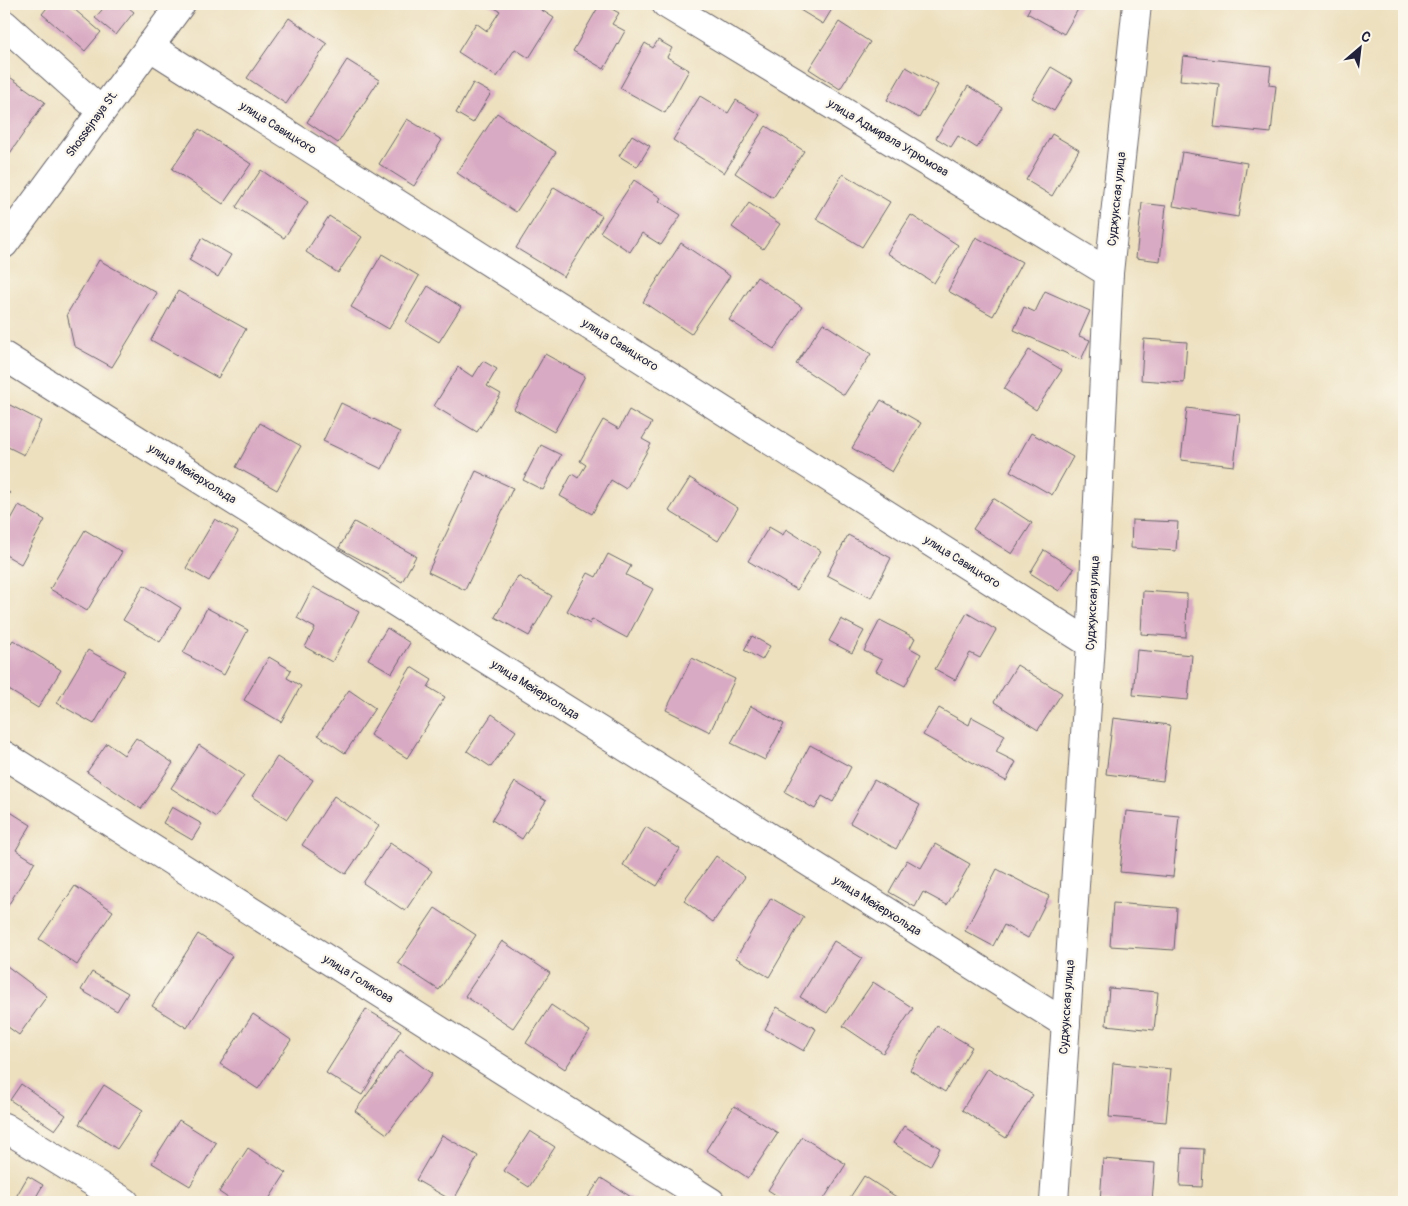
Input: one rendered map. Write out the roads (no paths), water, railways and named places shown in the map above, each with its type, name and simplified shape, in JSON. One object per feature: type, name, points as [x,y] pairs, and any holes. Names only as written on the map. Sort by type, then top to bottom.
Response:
[{"type":"street","name":"Shossejnaya St.","points":[[4,244],[180,4]]},
{"type":"street","name":"улица Адмирала Угрюмова","points":[[666,4],[1109,272]]},
{"type":"street","name":"Суджукская улица","points":[[1054,1202],[1091,644],[1109,272],[1137,4]]},
{"type":"street","points":[[4,24],[100,111]]},
{"type":"street","name":"улица Савицкого","points":[[149,46],[1091,644]]},
{"type":"street","name":"улица Мейерхольда","points":[[4,356],[1066,1024]]},
{"type":"street","name":"улица Голикова","points":[[4,755],[711,1202]]},
{"type":"street","points":[[4,1127],[125,1202]]}]
